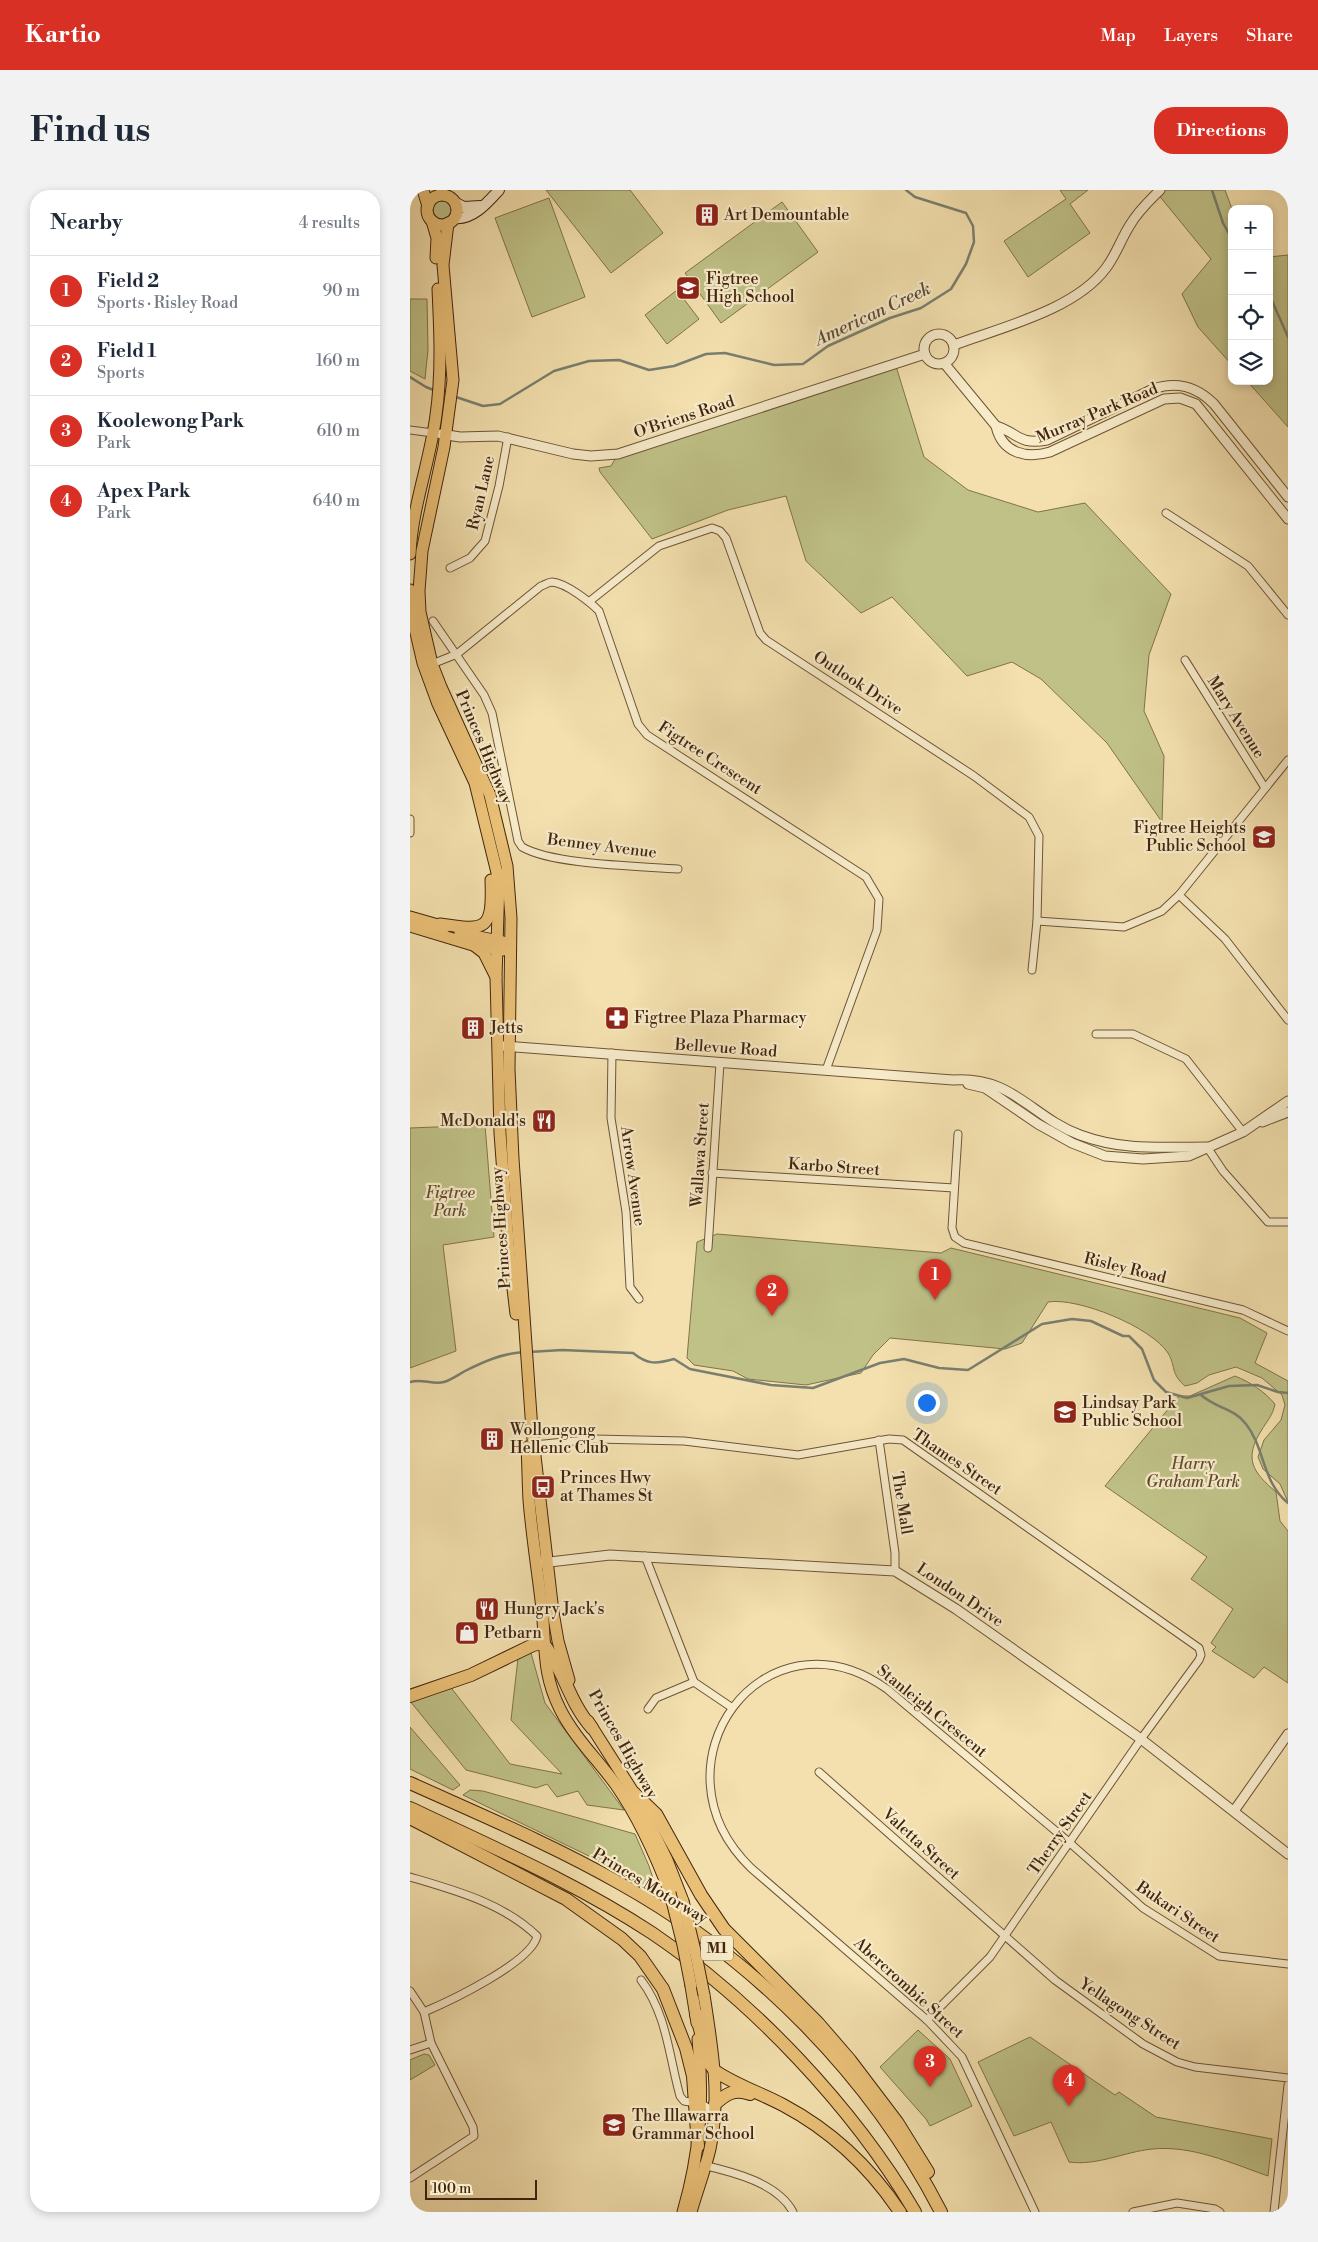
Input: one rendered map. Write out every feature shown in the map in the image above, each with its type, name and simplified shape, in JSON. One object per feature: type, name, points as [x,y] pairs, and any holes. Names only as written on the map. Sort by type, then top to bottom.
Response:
[{"type":"highway","points":[[410,1696],[471,1675],[543,1643],[551,1653],[569,1695],[592,1728]]},
{"type":"highway","name":"Princes Motorway","points":[[410,1783],[536,1839],[622,1884],[699,1934],[734,1962],[793,2013],[854,2079],[927,2184],[941,2212]]},
{"type":"highway","points":[[634,1793],[656,1814],[701,1895],[724,1929],[818,2023],[864,2077],[910,2142],[950,2212]]},
{"type":"highway","name":"M1","points":[[410,1808],[567,1883],[651,1933],[721,1985],[786,2047],[836,2102],[882,2162],[915,2212]]},
{"type":"highway","points":[[410,1818],[566,1899],[622,1938],[640,1956],[663,1989],[680,2027],[693,2076],[704,2104],[698,2146]]},
{"type":"highway","points":[[696,2014],[708,2063],[715,2071],[785,2107],[831,2137],[860,2162],[880,2184],[900,2212]]},
{"type":"highway","points":[[704,2104],[731,2092],[746,2092],[808,2122]]},
{"type":"main road","points":[[410,554],[416,513],[433,433],[440,377],[436,262],[437,238],[428,213],[423,190]]},
{"type":"main road","points":[[432,221],[437,224],[470,215],[499,190]]},
{"type":"main road","points":[[428,206],[435,196],[442,192],[456,203],[471,208],[486,203]]},
{"type":"main road","points":[[452,221],[457,210],[456,203]]},
{"type":"main road","name":"Princes Highway","points":[[452,221],[443,265],[453,380],[446,435],[424,536],[419,579],[420,612],[432,664],[485,782],[496,814],[509,882],[510,947],[503,1046],[502,1167],[522,1340],[529,1502],[562,1659],[575,1694],[592,1728],[634,1793],[664,1853],[682,1901],[704,1996],[715,2071],[704,2104]]},
{"type":"main road","name":"Princes Highway","points":[[410,590],[413,620],[423,663],[438,704],[468,765],[488,830],[499,881],[496,977],[503,1046]]},
{"type":"main road","points":[[410,917],[440,924],[475,928],[488,918],[492,886],[488,830]]},
{"type":"main road","points":[[440,924],[450,930],[497,945]]},
{"type":"main road","points":[[410,926],[473,945],[510,947]]},
{"type":"main road","points":[[473,945],[482,952],[496,977]]},
{"type":"main road","name":"Princes Highway","points":[[523,1361],[534,1445],[542,1562],[543,1643],[547,1676],[560,1709],[625,1799],[648,1840],[670,1893],[691,1986],[696,2014],[704,2104],[713,2126],[683,2212]]},
{"type":"main road","name":"Princes Highway","points":[[691,2212],[700,2164],[698,2146]]},
{"type":"street","points":[[954,345],[1062,305],[1082,292],[1106,268],[1130,225],[1142,208],[1160,190]]},
{"type":"street","points":[[943,334],[948,336],[954,345],[951,358],[944,363],[932,363],[925,354],[925,342],[933,335],[943,334]]},
{"type":"street","name":"O'Briens Road","points":[[433,433],[508,437],[581,455],[618,454],[925,354]]},
{"type":"street","name":"Murray Park Road","points":[[944,363],[996,426],[1022,440],[1038,441],[1055,436],[1161,387],[1184,385],[1201,392]]},
{"type":"street","points":[[1288,497],[1214,404],[1201,392],[1196,404],[1288,519]]},
{"type":"street","name":"Murray Park Road","points":[[996,426],[998,434],[1018,453],[1039,455],[1062,447],[1164,399],[1180,398],[1196,404]]},
{"type":"street","points":[[410,430],[433,433]]},
{"type":"street","name":"Ryan Lane","points":[[450,568],[470,558],[485,541],[499,486],[508,437]]},
{"type":"street","points":[[1166,513],[1244,563],[1255,573],[1288,615]]},
{"type":"street","name":"Outlook Drive","points":[[590,601],[659,546],[712,528],[720,531],[726,538],[760,633],[766,640],[974,776],[1029,817],[1039,836],[1037,921],[1032,970]]},
{"type":"street","points":[[432,664],[457,654],[541,586],[550,582],[558,584],[590,601]]},
{"type":"street","name":"Figtree Crescent","points":[[590,601],[599,611],[638,724],[647,735],[866,877],[879,899],[877,930],[826,1070]]},
{"type":"street","name":"Princes Highway","points":[[433,621],[484,695],[492,713],[518,841],[524,848]]},
{"type":"street","name":"Mary Avenue","points":[[1185,660],[1265,788]]},
{"type":"street","points":[[1037,921],[1124,927],[1162,911],[1179,895],[1288,760]]},
{"type":"street","points":[[410,819],[410,833]]},
{"type":"street","name":"Benney Avenue","points":[[524,848],[576,860],[678,869]]},
{"type":"street","points":[[1179,895],[1224,939],[1288,1020]]},
{"type":"street","points":[[1096,1034],[1133,1034],[1186,1059],[1243,1132]]},
{"type":"street","name":"Bellevue Road","points":[[503,1046],[953,1080],[986,1088],[1038,1124],[1063,1138],[1105,1156],[1143,1159],[1189,1156],[1243,1132],[1288,1101]]},
{"type":"street","name":"Arrow Avenue","points":[[612,1053],[611,1118],[626,1212],[630,1287],[639,1299]]},
{"type":"street","name":"Wallawa Street","points":[[708,1248],[720,1063]]},
{"type":"street","name":"Bellevue Road","points":[[1260,1122],[1288,1112]]},
{"type":"street","points":[[954,1188],[958,1134]]},
{"type":"street","points":[[1208,1147],[1223,1171],[1268,1222],[1288,1222]]},
{"type":"street","name":"Karbo Street","points":[[712,1173],[954,1188]]},
{"type":"street","name":"Risley Road","points":[[954,1188],[952,1228],[955,1237],[964,1243],[1243,1310],[1288,1331]]},
{"type":"street","name":"Thames Street","points":[[534,1445],[595,1439],[684,1441],[798,1455],[879,1440],[897,1439],[908,1443],[1186,1637],[1201,1651]]},
{"type":"street","name":"The Mall","points":[[879,1440],[896,1553],[895,1571]]},
{"type":"street","name":"London Drive","points":[[542,1562],[610,1555],[895,1571],[956,1609],[1141,1739],[1288,1854]]},
{"type":"street","points":[[645,1556],[694,1682],[731,1708]]},
{"type":"street","name":"Therry Street","points":[[927,2020],[990,1958],[1141,1739],[1199,1660],[1201,1651]]},
{"type":"street","name":"Stanleigh Crescent","points":[[774,1888],[739,1856],[729,1842],[714,1805],[710,1782],[710,1761],[722,1725],[731,1708],[747,1691],[766,1678],[797,1666],[828,1664],[844,1667],[869,1676],[1070,1842]]},
{"type":"street","points":[[648,1709],[656,1698],[694,1682]]},
{"type":"street","points":[[1234,1811],[1288,1734]]},
{"type":"street","name":"Valetta Street","points":[[819,1772],[1004,1936]]},
{"type":"street","name":"Bukari Street","points":[[1070,1842],[1132,1900],[1212,1953],[1219,1956],[1288,1964]]},
{"type":"street","points":[[410,1877],[494,1906],[526,1926],[537,1936],[535,1944],[520,1958],[474,1988],[424,2012]]},
{"type":"street","name":"Abercrombie Street","points":[[774,1888],[927,2020],[962,2057],[1035,2212]]},
{"type":"street","name":"Yellagong Street","points":[[1004,1936],[1066,1989],[1143,2044],[1168,2058],[1195,2067],[1288,2078]]},
{"type":"street","points":[[641,1980],[651,1996],[669,2039],[680,2096],[684,2102],[704,2104]]},
{"type":"street","points":[[410,1991],[424,2012],[431,2043],[473,2127],[474,2136],[410,2178]]},
{"type":"street","points":[[410,2050],[431,2043]]},
{"type":"street","points":[[1274,2212],[1288,2085]]},
{"type":"street","points":[[700,2164],[767,2187],[781,2197],[793,2212]]},
{"type":"street","points":[[1134,2212],[1177,2203],[1214,2209],[1220,2212]]},
{"type":"green space","points":[[546,190],[630,190],[663,233],[611,273]]},
{"type":"green space","points":[[1060,190],[1088,190],[1070,204],[1090,233],[1028,277],[1004,241],[1066,199]]},
{"type":"green space","points":[[1160,190],[1225,190],[1231,205],[1228,205],[1228,361],[1198,327],[1182,294],[1211,259],[1157,193]]},
{"type":"green space","points":[[549,198],[585,297],[532,317],[495,218]]},
{"type":"green space","points":[[442,201],[448,204],[451,210],[448,216],[442,219],[436,216],[433,210],[436,204]]},
{"type":"green space","points":[[782,202],[818,252],[721,323],[685,273]]},
{"type":"green space","points":[[1288,255],[1288,427],[1251,385],[1273,385],[1273,257]]},
{"type":"green space","points":[[677,290],[699,319],[667,344],[645,315]]},
{"type":"green space","points":[[410,299],[427,299],[428,350],[425,379],[410,371]]},
{"type":"green space","points":[[895,363],[924,457],[968,490],[1038,512],[1085,503],[1171,594],[1149,655],[1144,711],[1164,756],[1162,822],[1107,743],[1041,679],[1012,662],[967,676],[892,597],[861,613],[806,561],[786,496],[728,510],[652,539],[600,472],[599,468],[611,466],[618,454]]},
{"type":"green space","name":"Figtree Park","points":[[485,1125],[494,1237],[443,1245],[456,1351],[410,1368],[410,1128]]},
{"type":"green space","name":"Harry Graham Park","points":[[717,1234],[941,1253],[951,1248],[1240,1318],[1267,1333],[1255,1363],[1288,1381],[1288,1502],[1280,1484],[1263,1469],[1258,1457],[1264,1440],[1281,1420],[1285,1405],[1282,1395],[1262,1378],[1236,1367],[1209,1375],[1197,1383],[1185,1386],[1177,1377],[1168,1353],[1146,1333],[1113,1316],[1077,1304],[1048,1302],[1022,1343],[1005,1349],[890,1338],[873,1355],[861,1373],[806,1385],[748,1379],[733,1371],[694,1365],[687,1358],[697,1242]]},
{"type":"green space","name":"Harry Graham Park","points":[[1235,1376],[1256,1387],[1275,1404],[1256,1441],[1252,1458],[1257,1472],[1276,1492],[1280,1521],[1288,1531],[1288,1683],[1264,1667],[1254,1678],[1212,1651],[1216,1647],[1211,1643],[1233,1609],[1191,1579],[1207,1557],[1105,1486],[1179,1396],[1190,1396]]},
{"type":"green space","points":[[531,1653],[545,1703],[624,1810],[587,1805],[578,1791],[557,1797],[547,1784],[536,1788],[466,1770],[410,1701],[449,1685],[510,1764],[562,1774],[511,1720],[518,1658]]},
{"type":"green space","points":[[410,1727],[460,1785],[453,1790],[410,1769]]},
{"type":"green space","points":[[470,1790],[483,1791],[635,1834],[658,1893],[651,1893],[595,1859],[463,1795]]},
{"type":"green space","points":[[918,2030],[950,2059],[972,2106],[930,2126],[880,2067]]},
{"type":"green space","points":[[1030,2037],[1115,2095],[1119,2092],[1156,2117],[1272,2139],[1268,2176],[1197,2152],[1167,2148],[1152,2149],[1090,2162],[1069,2162],[1051,2122],[1014,2136],[978,2062]]},
{"type":"green space","points":[[424,2054],[429,2055],[435,2065],[410,2080],[410,2060]]},
{"type":"waterway","name":"American Creek","points":[[453,396],[483,406],[500,404],[554,371],[589,361],[619,360],[649,370],[674,366],[706,354],[725,353],[774,365],[803,364],[828,346],[890,318],[921,308],[951,289],[966,264],[974,242],[973,226],[966,213],[915,197],[906,190]]},
{"type":"waterway","points":[[1212,190],[1228,232]]},
{"type":"waterway","points":[[1269,295],[1288,337]]},
{"type":"waterway","name":"American Creek","points":[[410,377],[436,391]]},
{"type":"waterway","points":[[529,1352],[562,1350],[633,1353],[643,1360],[652,1362],[674,1359],[690,1369],[771,1385],[813,1388],[880,1363],[904,1359],[939,1368],[968,1370],[1042,1324],[1072,1319],[1091,1321],[1123,1336],[1129,1336],[1142,1349],[1154,1380],[1166,1392],[1187,1398],[1229,1386],[1257,1385],[1278,1392],[1288,1393]]},
{"type":"waterway","points":[[410,1382],[444,1382],[486,1361],[507,1354],[523,1352]]},
{"type":"waterway","points":[[1201,1395],[1207,1400],[1231,1411],[1246,1424],[1257,1444],[1273,1485],[1288,1503]]},
{"type":"place","name":"Art Demountable","points":[[707,215]]},
{"type":"place","name":"Figtree High School","points":[[688,288]]},
{"type":"place","name":"Figtree Heights Public School","points":[[1264,837]]},
{"type":"place","name":"Figtree Plaza Pharmacy","points":[[617,1018]]},
{"type":"place","name":"Jetts","points":[[473,1028]]},
{"type":"place","name":"McDonald's","points":[[544,1121]]},
{"type":"place","name":"Field 2","points":[[935,1300]]},
{"type":"place","name":"Field 1","points":[[772,1316]]},
{"type":"place","name":"Lindsay Park Public School","points":[[1065,1412]]},
{"type":"place","name":"Wollongong Hellenic Club","points":[[492,1439]]},
{"type":"place","name":"Princes Hwy at Thames St","points":[[543,1487]]},
{"type":"place","name":"Hungry Jack's","points":[[487,1609]]},
{"type":"place","name":"Petbarn","points":[[467,1633]]},
{"type":"place","name":"Koolewong Park","points":[[930,2087]]},
{"type":"place","name":"Apex Park","points":[[1069,2106]]},
{"type":"place","name":"The Illawarra Grammar School","points":[[614,2125]]}]
